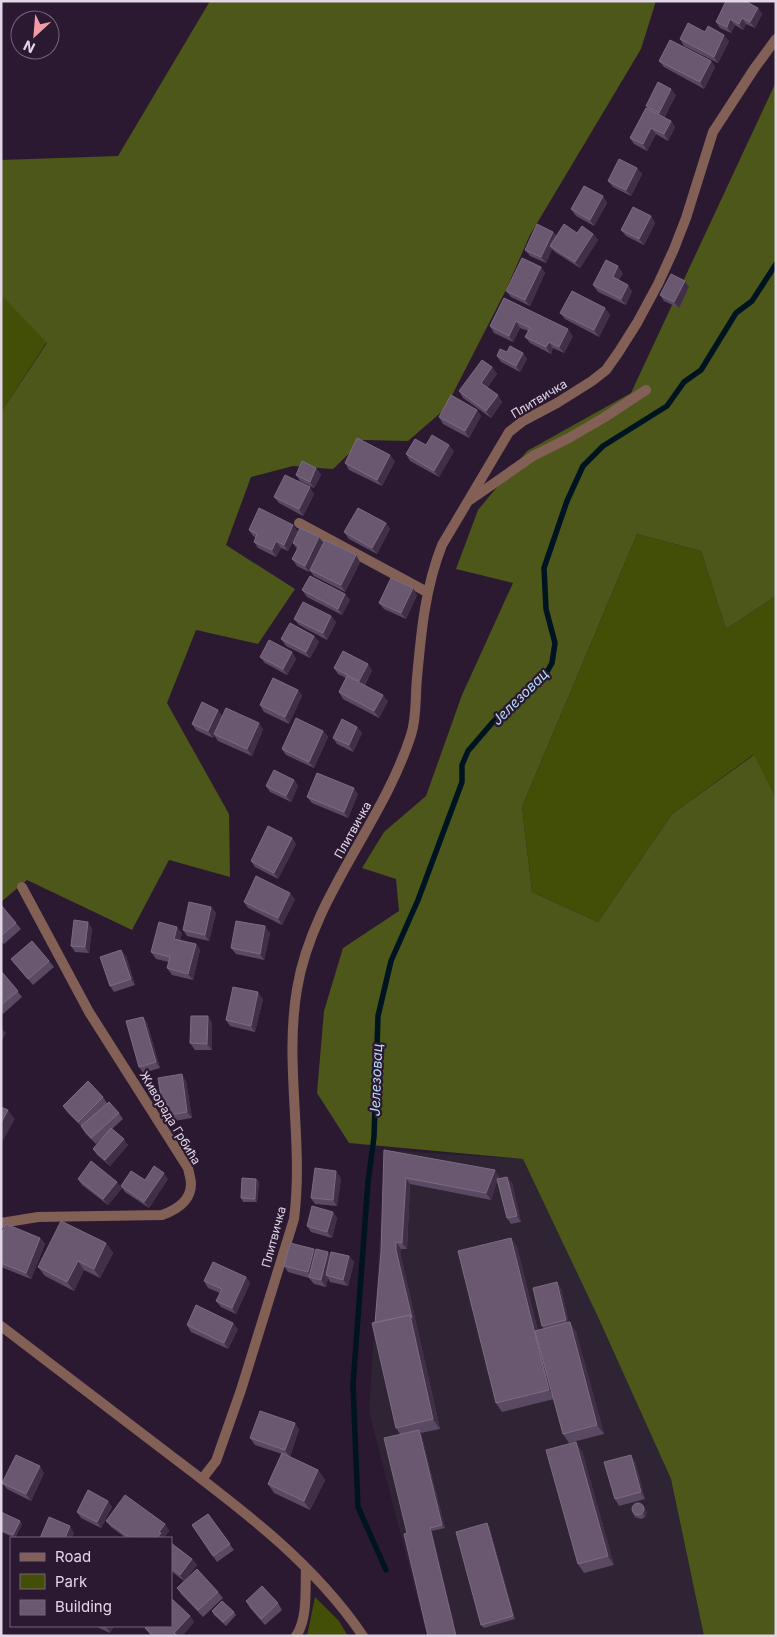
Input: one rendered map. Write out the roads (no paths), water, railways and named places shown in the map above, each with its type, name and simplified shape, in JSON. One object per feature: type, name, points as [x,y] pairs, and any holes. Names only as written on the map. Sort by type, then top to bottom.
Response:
[{"type":"street","name":"Плитвичка","points":[[202,1479],[216,1461],[226,1433],[294,1219],[297,1198],[297,1170],[292,1068],[296,990],[302,964],[315,928],[381,806],[402,760],[412,732],[420,635],[427,592],[442,545],[509,432],[523,420],[557,403],[592,381],[606,370],[618,353],[658,284],[674,249],[689,209],[713,132],[776,39]]},
{"type":"street","points":[[467,502],[533,456],[591,426],[646,390]]},
{"type":"street","points":[[299,523],[427,592]]},
{"type":"street","name":"Живорада Грбића","points":[[1,1224],[38,1217],[115,1214],[162,1215],[176,1210],[182,1204],[192,1186],[188,1168],[89,1012],[22,887]]},
{"type":"street","points":[[1,1326],[260,1525],[306,1568],[348,1614],[363,1636]]},
{"type":"street","points":[[296,1636],[305,1612],[306,1568]]},
{"type":"waterway","name":"Јелезовац","points":[[386,1570],[358,1507],[353,1385],[368,1182],[374,1137],[378,1016],[391,961],[418,900],[462,782],[462,765],[468,751],[517,698],[544,677],[552,663],[555,643],[546,609],[544,568],[567,501],[583,466],[603,446],[667,406],[684,382],[701,370],[736,313],[752,301],[776,264]]}]
